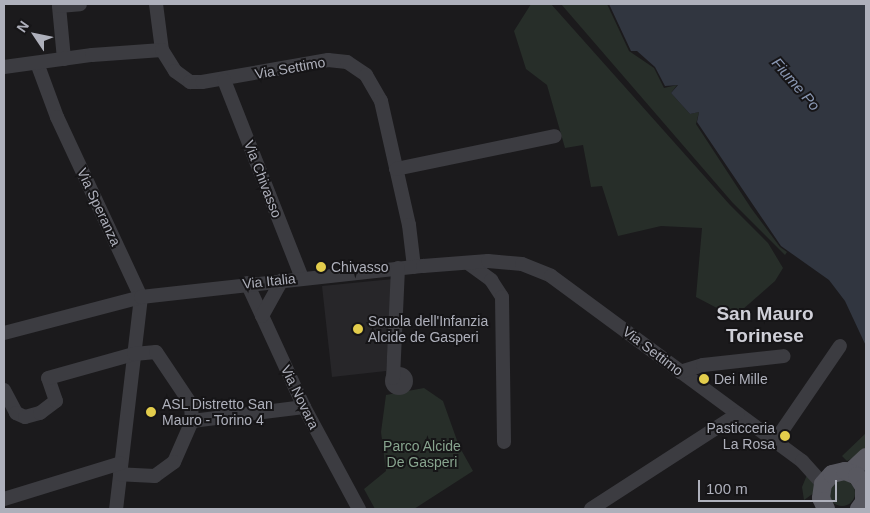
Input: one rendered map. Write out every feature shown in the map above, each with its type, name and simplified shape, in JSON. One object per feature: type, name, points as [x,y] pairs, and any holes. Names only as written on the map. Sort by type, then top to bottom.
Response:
[{"type":"main road","points":[[859,509],[864,502],[858,479],[866,457]]},
{"type":"main road","points":[[819,500],[858,479]]},
{"type":"street","points":[[64,59],[59,6],[80,4]]},
{"type":"street","points":[[4,67],[64,59],[162,50],[156,4]]},
{"type":"street","name":"Via Settimo","points":[[162,50],[175,71],[190,82],[224,80],[328,60],[347,62],[366,75],[381,101],[409,225],[414,267],[468,262],[495,262],[522,264],[551,276],[802,461]]},
{"type":"street","name":"Via Speranza","points":[[37,63],[57,117],[141,296]]},
{"type":"street","name":"Via Chivasso","points":[[224,80],[302,278]]},
{"type":"street","points":[[396,169],[555,136]]},
{"type":"street","points":[[468,262],[491,280],[502,297]]},
{"type":"street","points":[[495,262],[495,269],[505,287],[502,297],[504,442]]},
{"type":"street","name":"Via Italia","points":[[4,332],[141,296],[414,267]]},
{"type":"street","points":[[392,378],[398,268]]},
{"type":"street","points":[[262,316],[282,280]]},
{"type":"street","name":"Via Novara","points":[[247,284],[304,407],[358,509]]},
{"type":"street","points":[[116,509],[141,296]]},
{"type":"street","points":[[775,441],[840,346]]},
{"type":"street","points":[[4,390],[16,413],[25,417],[40,414],[56,401],[48,378],[134,354],[156,352],[190,404],[192,421],[174,462],[155,476],[121,468],[4,499]]},
{"type":"street","points":[[680,372],[703,365],[784,356]]},
{"type":"street","points":[[192,421],[304,407]]},
{"type":"street","points":[[591,509],[738,414]]},
{"type":"street","points":[[802,461],[858,479]]},
{"type":"street","points":[[802,461],[817,474],[819,500]]},
{"type":"shaded area","name":"Scuola dell'Infanzia Alcide de Gasperi","points":[[393,279],[386,371],[332,377],[322,286]]},
{"type":"green space","points":[[531,4],[551,4],[730,205],[768,243],[783,268],[775,281],[734,317],[696,297],[702,228],[661,226],[618,236],[602,186],[591,187],[583,145],[565,148],[547,85],[526,69],[514,31]]},
{"type":"green space","points":[[561,4],[607,4],[629,51],[654,68],[664,88],[677,85],[671,93],[690,114],[699,112],[696,124],[751,208],[780,247],[787,252],[785,255],[732,202]]},
{"type":"green space","name":"Parco Alcide De Gasperi","points":[[424,388],[443,401],[459,446],[473,471],[414,509],[375,509],[364,489],[386,471],[381,432],[386,395]]},
{"type":"green space","points":[[866,433],[866,447],[862,453],[847,461],[842,456]]},
{"type":"green space","points":[[807,475],[814,476],[814,493],[804,500],[802,487]]},
{"type":"green space","points":[[842,480],[851,484],[855,493],[851,502],[842,506],[833,502],[829,493],[833,484]]},
{"type":"water","name":"Fiume Po","points":[[609,4],[866,4],[866,346],[845,301],[829,280],[781,246],[697,122],[699,112],[690,114],[671,93],[678,85],[665,86],[655,67],[637,51],[631,51]]},
{"type":"place","name":"Chivasso","points":[[321,267]]},
{"type":"place","name":"Scuola dell'Infanzia Alcide de Gasperi","points":[[358,329]]},
{"type":"place","name":"Dei Mille","points":[[704,379]]},
{"type":"place","name":"ASL Distretto San Mauro - Torino 4","points":[[151,412]]},
{"type":"place","name":"Pasticceria La Rosa","points":[[785,436]]},
{"type":"district","name":"San Mauro Torinese","points":[[765,325]]}]
